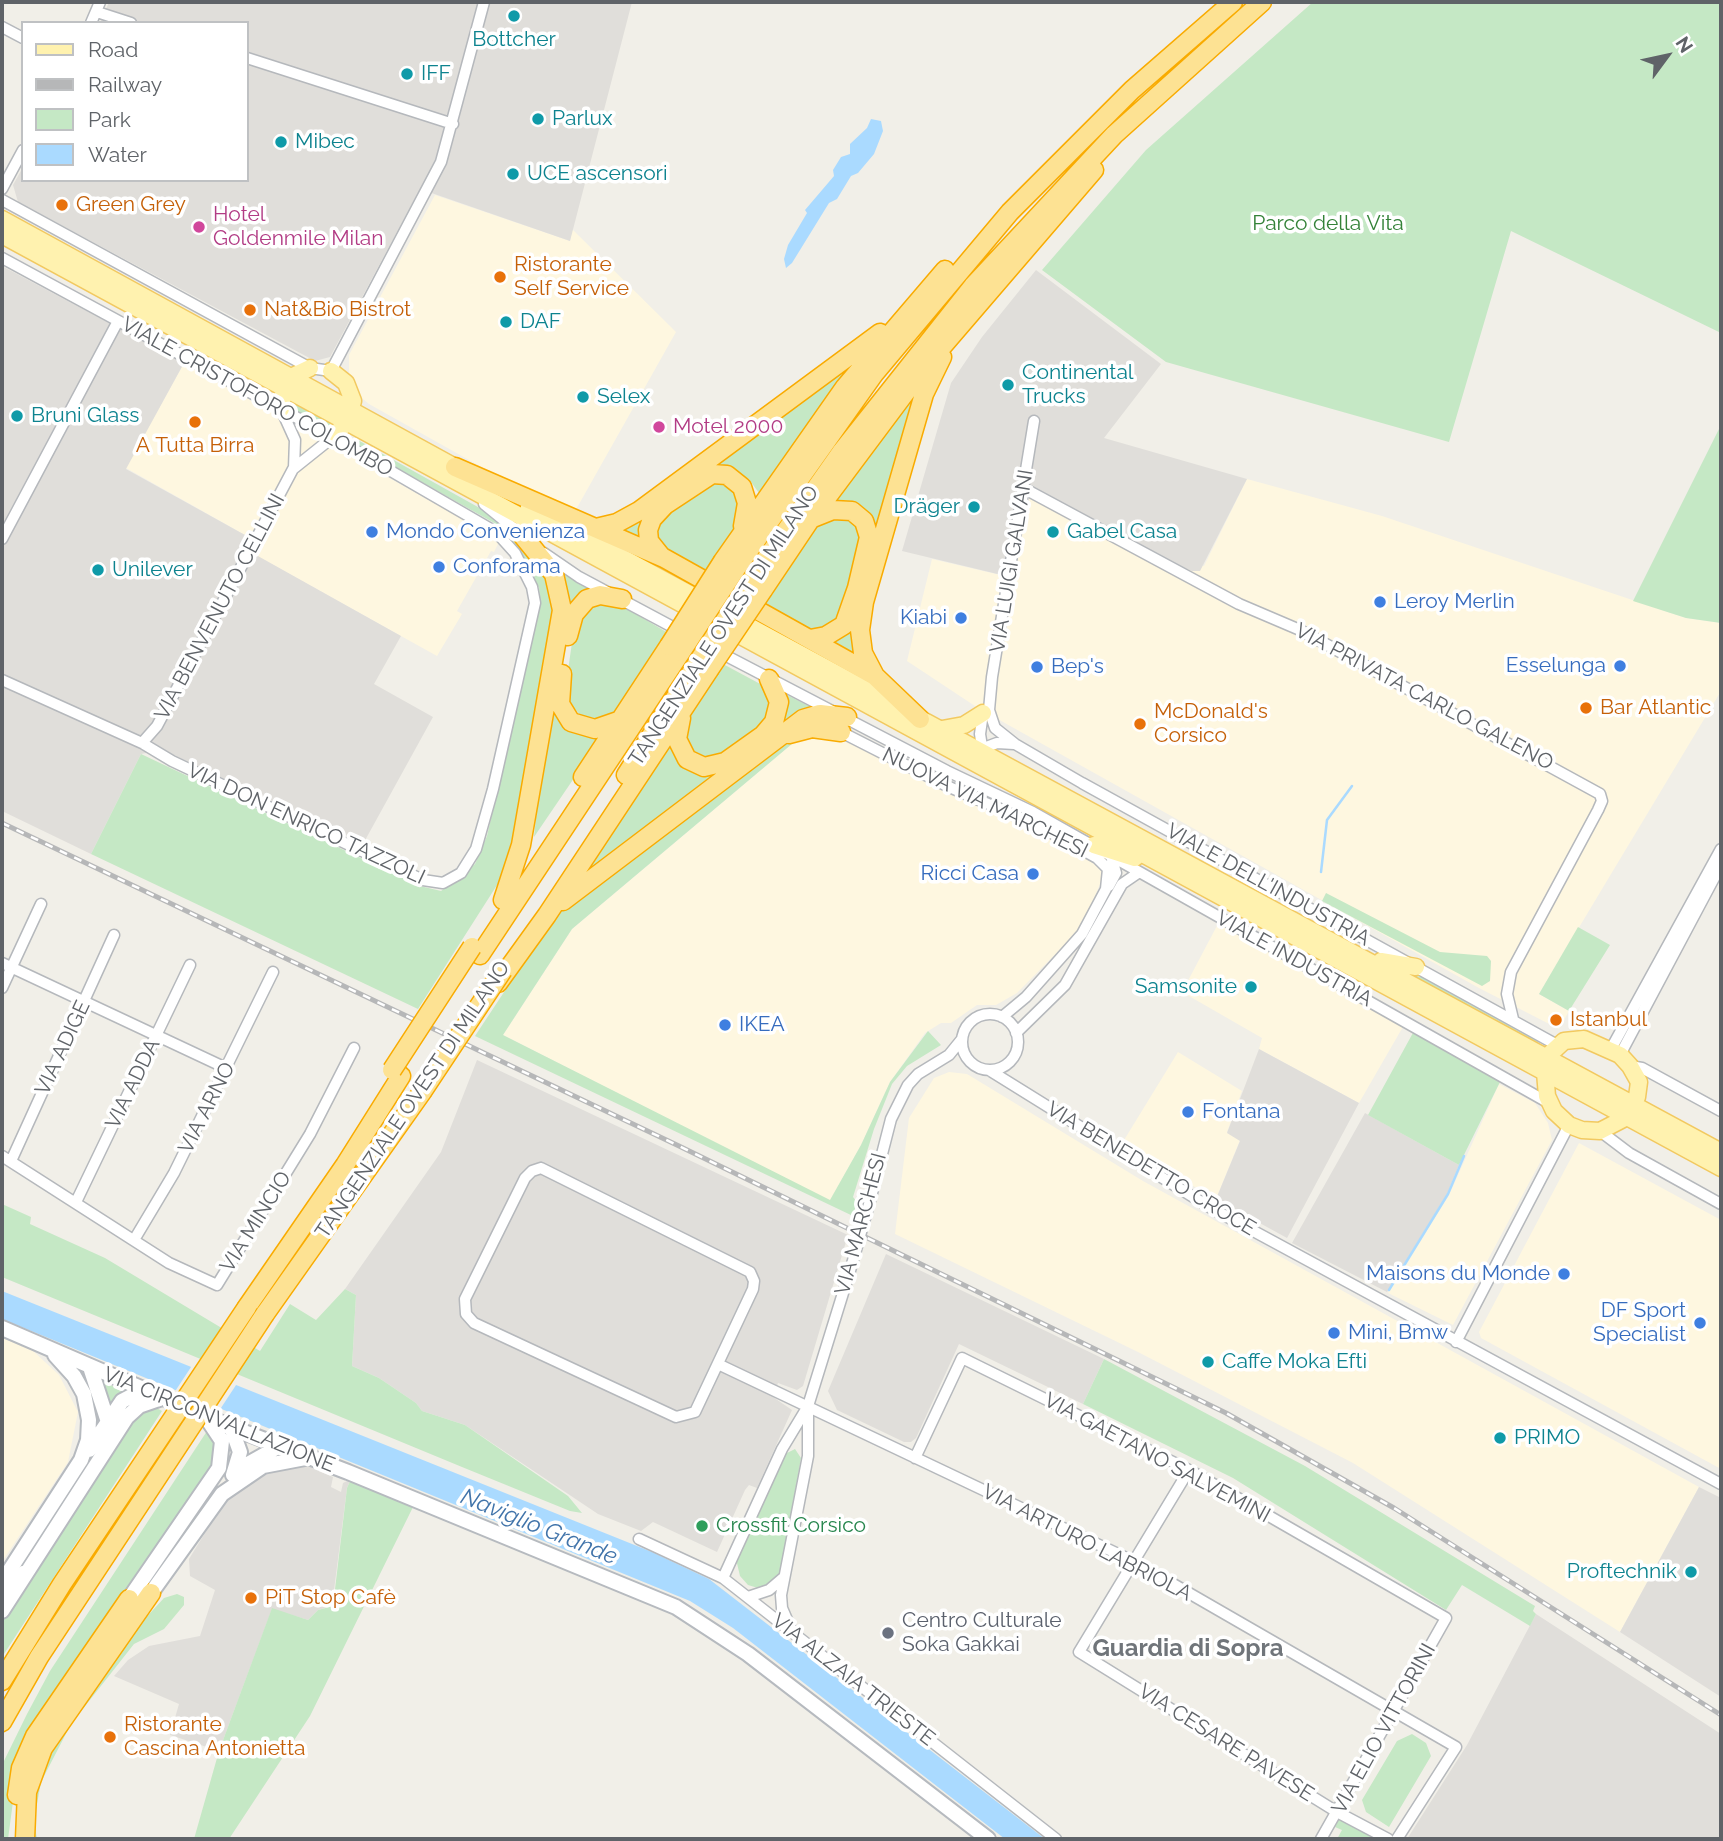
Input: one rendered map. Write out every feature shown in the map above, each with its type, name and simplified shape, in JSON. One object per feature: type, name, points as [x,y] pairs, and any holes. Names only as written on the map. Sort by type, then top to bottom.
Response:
[{"type":"highway","name":"TANGENZIALE OVEST DI MILANO","points":[[729,560],[867,383],[1010,212],[1132,90],[1233,2]]},
{"type":"highway","name":"TANGENZIALE OVEST DI MILANO","points":[[199,1419],[265,1314],[504,971],[757,586],[842,451],[930,337],[1014,240],[1114,135],[1262,2]]},
{"type":"highway","points":[[757,586],[923,369],[1096,167],[1114,135]]},
{"type":"highway","points":[[476,951],[503,900],[621,720],[675,649],[729,560],[845,387],[961,252],[1010,212]]},
{"type":"highway","points":[[875,676],[861,646],[863,610],[924,394],[940,359],[990,288]]},
{"type":"highway","points":[[596,528],[617,523],[639,511],[910,309]]},
{"type":"highway","points":[[452,472],[596,528],[664,558],[875,676],[920,719]]},
{"type":"highway","points":[[664,558],[649,541],[648,530],[652,519],[665,505],[716,473],[727,475],[737,482],[746,499],[742,530],[729,560]]},
{"type":"highway","points":[[810,520],[833,510],[852,510],[864,521],[869,537],[857,588],[844,625],[833,633],[810,639]]},
{"type":"highway","points":[[503,900],[521,845],[562,610],[556,579],[516,539]]},
{"type":"highway","points":[[621,720],[595,729],[578,726],[564,715],[559,698],[567,643],[576,610],[594,596],[622,599]]},
{"type":"highway","name":"TANGENZIALE OVEST DI MILANO","points":[[3,1678],[247,1307],[345,1165],[362,1120],[396,1073],[675,649]]},
{"type":"highway","points":[[703,666],[678,729],[679,746],[689,762],[700,766],[714,766],[736,756],[775,722],[779,702],[769,679]]},
{"type":"highway","points":[[504,971],[547,915],[686,706]]},
{"type":"highway","points":[[547,915],[810,715],[844,724]]},
{"type":"highway","points":[[2,1722],[10,1705],[199,1419]]},
{"type":"highway","points":[[24,1839],[27,1792],[43,1748],[151,1593]]},
{"type":"highway","points":[[13,1839],[18,1784],[35,1736],[129,1599]]},
{"type":"highway","points":[[2,1728],[10,1705]]},
{"type":"main road","points":[[2,219],[287,383]]},
{"type":"main road","points":[[2,235],[981,749],[1550,1058],[1721,1168]]},
{"type":"main road","points":[[281,409],[287,383],[310,368]]},
{"type":"main road","points":[[331,371],[346,383],[353,401],[350,417],[333,437]]},
{"type":"main road","points":[[452,472],[1171,869],[1550,1058]]},
{"type":"main road","points":[[942,729],[964,725],[986,706]]},
{"type":"main road","points":[[1094,845],[1171,869]]},
{"type":"main road","points":[[1365,958],[1416,967]]},
{"type":"main road","points":[[1584,1039],[1621,1057],[1639,1088],[1631,1111],[1600,1131],[1582,1130],[1569,1125],[1550,1103],[1550,1058],[1584,1039]]},
{"type":"main road","points":[[1631,1111],[1721,1152]]},
{"type":"main road","name":"VIA CIRCONVALLAZIONE","points":[[2,1328],[162,1398],[199,1419],[230,1427],[348,1472],[650,1595],[709,1626],[988,1839]]},
{"type":"main road","points":[[46,1347],[74,1376],[87,1404],[89,1431],[81,1460]]},
{"type":"main road","points":[[90,1367],[112,1440]]},
{"type":"main road","points":[[2,1583],[108,1420],[122,1401],[143,1390]]},
{"type":"main road","points":[[2,1611],[133,1410],[148,1401],[162,1398]]},
{"type":"main road","points":[[129,1599],[215,1476],[223,1455],[220,1434],[199,1419]]},
{"type":"main road","points":[[151,1593],[222,1494],[236,1470],[239,1443],[230,1427]]},
{"type":"main road","points":[[200,1497],[236,1470],[278,1447]]},
{"type":"main road","points":[[222,1494],[263,1466],[306,1457]]},
{"type":"street","points":[[2,200],[310,368],[331,371],[425,196],[453,124],[484,2]]},
{"type":"street","points":[[99,7],[127,21]]},
{"type":"street","points":[[2,27],[21,37]]},
{"type":"street","points":[[248,58],[453,124]]},
{"type":"street","points":[[2,188],[21,154]]},
{"type":"street","name":"VIALE CRISTOFORO COLOMBO","points":[[2,258],[333,437],[496,532],[516,539]]},
{"type":"street","points":[[2,539],[118,321]]},
{"type":"street","points":[[281,409],[295,440],[293,468]]},
{"type":"street","name":"VIA LUIGI GALVANI","points":[[981,749],[979,734],[1034,421]]},
{"type":"street","points":[[293,468],[333,437]]},
{"type":"street","name":"VIA BENVENUTO CELLINI","points":[[142,743],[157,726],[293,468]]},
{"type":"street","points":[[452,472],[516,539],[769,679],[844,724]]},
{"type":"street","name":"VIA PRIVATA CARLO GALENO","points":[[1024,489],[1240,604],[1300,630],[1587,785],[1602,796],[1598,810],[1511,972],[1507,994],[1517,1022]]},
{"type":"street","name":"VIA DON ENRICO TAZZOLI","points":[[142,743],[172,761],[423,880],[436,883],[449,881],[469,863],[477,844],[535,605],[533,587],[516,539]]},
{"type":"street","points":[[2,680],[142,743]]},
{"type":"street","points":[[986,706],[992,723],[1015,744]]},
{"type":"street","name":"VIALE INDUSTRIA","points":[[844,724],[1094,845],[1138,873],[1550,1103]]},
{"type":"street","name":"NUOVA VIA MARCHESI","points":[[844,724],[941,783],[1029,821],[1097,858],[1108,869],[1106,889]]},
{"type":"street","points":[[992,772],[981,749],[997,743],[1015,744]]},
{"type":"street","name":"VIALE DELL'INDUSTRIA","points":[[1015,744],[1517,1022]]},
{"type":"street","points":[[1621,1057],[1721,849]]},
{"type":"street","points":[[1002,1017],[1063,959],[1082,934],[1116,873],[1111,856]]},
{"type":"street","points":[[1621,1057],[1721,865]]},
{"type":"street","points":[[1016,1034],[1065,985],[1122,884],[1138,873]]},
{"type":"street","points":[[2,988],[6,966],[41,904]]},
{"type":"street","name":"VIA ADIGE","points":[[6,1159],[114,935]]},
{"type":"street","name":"VIA ADDA","points":[[76,1202],[190,965]]},
{"type":"street","points":[[6,966],[228,1069]]},
{"type":"street","name":"VIA ARNO","points":[[134,1240],[174,1173],[228,1069],[273,972]]},
{"type":"street","points":[[971,1063],[965,1056],[962,1039],[967,1027],[976,1018],[989,1014],[1002,1017],[1016,1034],[1017,1049],[1009,1063],[1011,1078],[1018,1088]]},
{"type":"street","points":[[1517,1022],[1550,1058]]},
{"type":"street","name":"VIA MARCHESI","points":[[723,1578],[782,1449],[808,1406],[852,1264],[883,1142],[900,1099],[918,1074],[941,1061],[962,1039]]},
{"type":"street","name":"VIA MINCIO","points":[[6,1159],[169,1264],[217,1285],[310,1134],[354,1048]]},
{"type":"street","points":[[1621,1057],[1721,1111]]},
{"type":"street","points":[[941,1061],[971,1063],[989,1070],[1009,1063]]},
{"type":"street","name":"VIA BENEDETTO CROCE","points":[[989,1070],[1110,1147],[1286,1249],[1721,1484]]},
{"type":"street","points":[[1456,1342],[1569,1125]]},
{"type":"street","points":[[1600,1131],[1629,1153],[1721,1205]]},
{"type":"street","points":[[541,1168],[750,1272],[754,1280],[753,1289],[720,1365],[695,1412],[676,1417],[474,1323],[466,1314],[465,1299],[525,1178],[532,1171],[541,1168]]},
{"type":"street","name":"VIA GAETANO SALVEMINI","points":[[915,1458],[962,1358],[1189,1470],[1446,1618]]},
{"type":"street","name":"VIA ARTURO LABRIOLA","points":[[720,1365],[1135,1562],[1455,1747],[1397,1839]]},
{"type":"street","name":"VIA MARCHESI","points":[[792,1632],[782,1608],[783,1578],[808,1456],[808,1406]]},
{"type":"street","points":[[1135,1562],[1189,1470]]},
{"type":"street","name":"VIA ALZAIA TRIESTE","points":[[639,1539],[723,1578],[1056,1839]]},
{"type":"street","name":"VIA CESARE PAVESE","points":[[1135,1562],[1079,1652],[1338,1812],[1388,1839]]},
{"type":"street","points":[[2,1590],[31,1567]]},
{"type":"street","points":[[748,1597],[769,1590],[783,1578]]},
{"type":"street","name":"VIA ELIO VITTORINI","points":[[1321,1839],[1395,1713],[1446,1618]]},
{"type":"shaded area","points":[[109,2],[632,2],[570,241],[420,189],[330,357],[315,361],[18,202],[13,185],[21,171],[21,182],[248,182],[248,21],[101,21]]},
{"type":"shaded area","points":[[435,195],[570,241],[572,229],[676,332],[574,513],[519,488],[369,404],[357,394],[349,379],[349,355]]},
{"type":"shaded area","points":[[2,266],[184,363],[126,469],[245,535],[240,546],[401,636],[374,684],[433,717],[363,844],[163,750],[141,754],[91,854],[2,811]]},
{"type":"shaded area","points":[[1036,270],[1161,364],[1104,438],[1247,479],[1200,571],[1192,571],[1175,564],[1031,489],[1014,578],[902,551],[951,383],[982,337]]},
{"type":"shaded area","points":[[184,363],[500,540],[457,611],[462,614],[437,656],[239,546],[245,535],[126,468]]},
{"type":"shaded area","points":[[1247,479],[1382,516],[1686,618],[1721,623],[1721,691],[1539,994],[1569,1011],[1559,1029],[1479,988],[978,708],[907,661],[932,559],[1013,578],[1031,489],[1175,564],[1204,566]]},
{"type":"shaded area","points":[[845,736],[1001,811],[1100,865],[1104,875],[1081,928],[1017,993],[996,1005],[977,1005],[951,1023],[941,1023],[925,1033],[890,1082],[861,1145],[830,1201],[503,1035],[572,929],[799,738]]},
{"type":"shaded area","points":[[1219,922],[1404,1025],[1359,1103],[1259,1049],[1262,1038],[1182,992]]},
{"type":"shaded area","points":[[1259,1049],[1359,1103],[1287,1238],[1216,1199],[1240,1141],[1227,1133]]},
{"type":"shaded area","points":[[1178,1052],[1242,1091],[1227,1132],[1240,1140],[1216,1199],[1121,1145]]},
{"type":"shaded area","points":[[477,1060],[848,1235],[803,1386],[797,1390],[778,1383],[773,1397],[792,1410],[757,1488],[749,1485],[745,1490],[717,1552],[653,1522],[641,1531],[598,1514],[465,1425],[422,1411],[416,1403],[379,1378],[352,1366],[356,1295],[345,1289],[441,1152]]},
{"type":"shaded area","points":[[949,1072],[967,1074],[1143,1181],[1699,1487],[1620,1632],[1353,1463],[1138,1352],[895,1234],[909,1118],[934,1078]]},
{"type":"shaded area","points":[[1499,1084],[1535,1103],[1548,1123],[1552,1140],[1453,1325],[1388,1293],[1449,1195]]},
{"type":"shaded area","points":[[1365,1113],[1459,1165],[1447,1194],[1387,1292],[1292,1243]]},
{"type":"shaded area","points":[[1579,1143],[1721,1220],[1721,1469],[1481,1338],[1479,1332]]},
{"type":"shaded area","points":[[886,1254],[1104,1359],[1083,1404],[959,1344],[916,1438],[911,1442],[904,1442],[837,1410],[828,1391]]},
{"type":"shaded area","points":[[2,1338],[32,1350],[59,1375],[78,1412],[68,1462],[2,1562]]},
{"type":"shaded area","points":[[294,1466],[310,1467],[333,1477],[331,1487],[341,1492],[343,1483],[351,1479],[347,1488],[332,1606],[318,1610],[308,1620],[272,1609],[219,1751],[170,1735],[179,1704],[114,1676],[128,1660],[149,1646],[200,1636],[215,1590],[190,1576],[189,1559],[224,1502],[243,1485],[265,1472]]},
{"type":"shaded area","points":[[1699,1487],[1721,1498],[1721,1697],[1620,1632]]},
{"type":"shaded area","points":[[1536,1614],[1721,1734],[1721,1839],[1407,1839],[1467,1745]]},
{"type":"green space","name":"Parco della Vita","points":[[1313,2],[1721,2],[1721,333],[1511,231],[1449,442],[1166,362],[1042,270],[1146,150]]},
{"type":"green space","points":[[856,361],[761,496],[749,479],[729,467],[656,507],[645,544],[618,528]]},
{"type":"green space","points":[[919,382],[853,630],[855,659],[829,643],[844,633],[875,534],[874,525],[862,506],[852,501],[836,500]]},
{"type":"green space","points":[[289,401],[330,423],[331,427],[326,428],[286,406]]},
{"type":"green space","points":[[1721,425],[1721,623],[1686,618],[1633,601]]},
{"type":"green space","points":[[356,439],[494,516],[530,547],[557,597],[522,805],[506,871],[418,1009],[91,854],[141,754],[420,886],[441,891],[475,864],[487,836],[540,601],[539,588],[505,529],[354,444]]},
{"type":"green space","points":[[732,481],[743,518],[706,576],[662,552],[654,526],[705,483]]},
{"type":"green space","points":[[830,513],[863,525],[844,616],[818,636],[760,608],[808,532]]},
{"type":"green space","points":[[561,572],[590,589],[567,630],[558,705],[604,734],[534,837]]},
{"type":"green space","points":[[586,603],[619,604],[668,633],[616,712],[600,719],[581,716],[568,701],[567,677],[574,629]]},
{"type":"green space","points":[[723,664],[768,690],[772,715],[731,754],[703,758],[691,751],[685,738],[688,714]]},
{"type":"green space","points":[[781,692],[813,708],[586,871],[671,737],[693,767],[767,736]]},
{"type":"green space","points":[[797,736],[799,738],[572,929],[503,1035],[830,1200],[861,1145],[890,1082],[928,1031],[941,1045],[907,1066],[892,1084],[874,1129],[853,1197],[857,1202],[853,1216],[475,1036],[543,933],[565,907]]},
{"type":"green space","points":[[1326,893],[1440,952],[1487,956],[1491,961],[1490,981],[1482,986],[1322,901]]},
{"type":"green space","points":[[1578,927],[1610,945],[1569,1011],[1539,994]]},
{"type":"green space","points":[[1396,971],[1430,979],[1538,1038],[1539,1046]]},
{"type":"green space","points":[[1414,1031],[1500,1082],[1459,1165],[1368,1115]]},
{"type":"green space","points":[[2,1204],[31,1217],[30,1224],[105,1258],[260,1351],[290,1304],[316,1320],[345,1289],[356,1295],[352,1366],[379,1378],[416,1403],[422,1411],[465,1425],[568,1496],[582,1513],[570,1511],[2,1277]]},
{"type":"green space","points":[[1104,1359],[1305,1466],[1535,1606],[1533,1611],[1536,1614],[1530,1626],[1462,1585],[1446,1610],[1233,1478],[1083,1404]]},
{"type":"green space","points":[[102,1383],[125,1392],[110,1409]]},
{"type":"green space","points":[[155,1407],[162,1411],[2,1657],[2,1622],[126,1431],[141,1412]]},
{"type":"green space","points":[[209,1428],[215,1434],[218,1461],[16,1779],[8,1839],[2,1839],[2,1765],[27,1714],[50,1671]]},
{"type":"green space","points":[[795,1449],[801,1458],[781,1572],[777,1580],[758,1588],[748,1585],[740,1576],[736,1559],[783,1455]]},
{"type":"green space","points":[[351,1479],[413,1507],[310,1716],[229,1839],[194,1839],[219,1751],[272,1608],[308,1620],[318,1610],[333,1606],[347,1488]]},
{"type":"green space","points":[[177,1594],[184,1597],[184,1605],[164,1629],[134,1644],[71,1724],[41,1782],[34,1821],[37,1839],[30,1839],[32,1795],[47,1757],[130,1635],[164,1598]]},
{"type":"green space","points":[[1412,1734],[1426,1743],[1431,1756],[1389,1827],[1366,1812],[1362,1800],[1397,1741]]},
{"type":"green space","points":[[1340,1817],[1384,1839],[1337,1839],[1342,1830],[1335,1827]]},
{"type":"water","points":[[871,119],[881,121],[883,131],[874,154],[858,173],[851,176],[837,199],[829,203],[792,263],[786,268],[784,259],[788,245],[807,213],[805,210],[834,176],[833,170],[841,157],[850,154],[850,144],[867,128]]},
{"type":"water","name":"Naviglio Grande","points":[[2,1291],[652,1552],[709,1579],[1045,1839],[1005,1839],[733,1628],[690,1601],[2,1319]]},
{"type":"pier","points":[[193,1364],[238,1382],[219,1411],[174,1393]]},
{"type":"waterway","points":[[1321,872],[1327,820],[1352,786]]},
{"type":"waterway","points":[[1389,1290],[1448,1194],[1464,1156]]},
{"type":"railway","points":[[2,823],[679,1146],[1226,1413],[1394,1508],[1721,1715]]},
{"type":"place","name":"Bottcher","points":[[514,16]]},
{"type":"place","name":"IFF","points":[[407,74]]},
{"type":"place","name":"Parlux","points":[[538,119]]},
{"type":"place","name":"Mibec","points":[[281,142]]},
{"type":"place","name":"UCE ascensori","points":[[513,174]]},
{"type":"place","name":"Green Grey","points":[[62,205]]},
{"type":"place","name":"Hotel Goldenmile Milan","points":[[199,227]]},
{"type":"place","name":"Ristorante Self Service","points":[[500,277]]},
{"type":"place","name":"Nat&Bio Bistrot","points":[[250,310]]},
{"type":"place","name":"DAF","points":[[506,322]]},
{"type":"place","name":"Continental Trucks","points":[[1008,385]]},
{"type":"place","name":"Selex","points":[[583,397]]},
{"type":"place","name":"Bruni Glass","points":[[17,416]]},
{"type":"place","name":"A Tutta Birra","points":[[195,422]]},
{"type":"place","name":"Motel 2000","points":[[659,427]]},
{"type":"place","name":"Dräger","points":[[974,507]]},
{"type":"place","name":"Mondo Convenienza","points":[[372,532]]},
{"type":"place","name":"Gabel Casa","points":[[1053,532]]},
{"type":"place","name":"Conforama","points":[[439,567]]},
{"type":"place","name":"Unilever","points":[[98,570]]},
{"type":"place","name":"Leroy Merlin","points":[[1380,602]]},
{"type":"place","name":"Kiabi","points":[[961,618]]},
{"type":"place","name":"Esselunga","points":[[1620,666]]},
{"type":"place","name":"Bep's","points":[[1037,667]]},
{"type":"place","name":"Bar Atlantic","points":[[1586,708]]},
{"type":"place","name":"McDonald's Corsico","points":[[1140,724]]},
{"type":"place","name":"Ricci Casa","points":[[1033,874]]},
{"type":"place","name":"Samsonite","points":[[1251,987]]},
{"type":"place","name":"Istanbul","points":[[1556,1020]]},
{"type":"place","name":"IKEA","points":[[725,1025]]},
{"type":"place","name":"Fontana","points":[[1188,1112]]},
{"type":"place","name":"Maisons du Monde","points":[[1564,1274]]},
{"type":"place","name":"DF Sport Specialist","points":[[1700,1323]]},
{"type":"place","name":"Mini, Bmw","points":[[1334,1333]]},
{"type":"place","name":"Caffe Moka Efti","points":[[1208,1362]]},
{"type":"place","name":"PRIMO","points":[[1500,1438]]},
{"type":"place","name":"Crossfit Corsico","points":[[702,1526]]},
{"type":"place","name":"Proftechnik","points":[[1691,1572]]},
{"type":"place","name":"PiT Stop Cafè","points":[[251,1598]]},
{"type":"place","name":"Centro Culturale Soka Gakkai","points":[[888,1633]]},
{"type":"place","name":"Ristorante Cascina Antonietta","points":[[110,1737]]},
{"type":"district","name":"Guardia di Sopra","points":[[1188,1649]]}]
